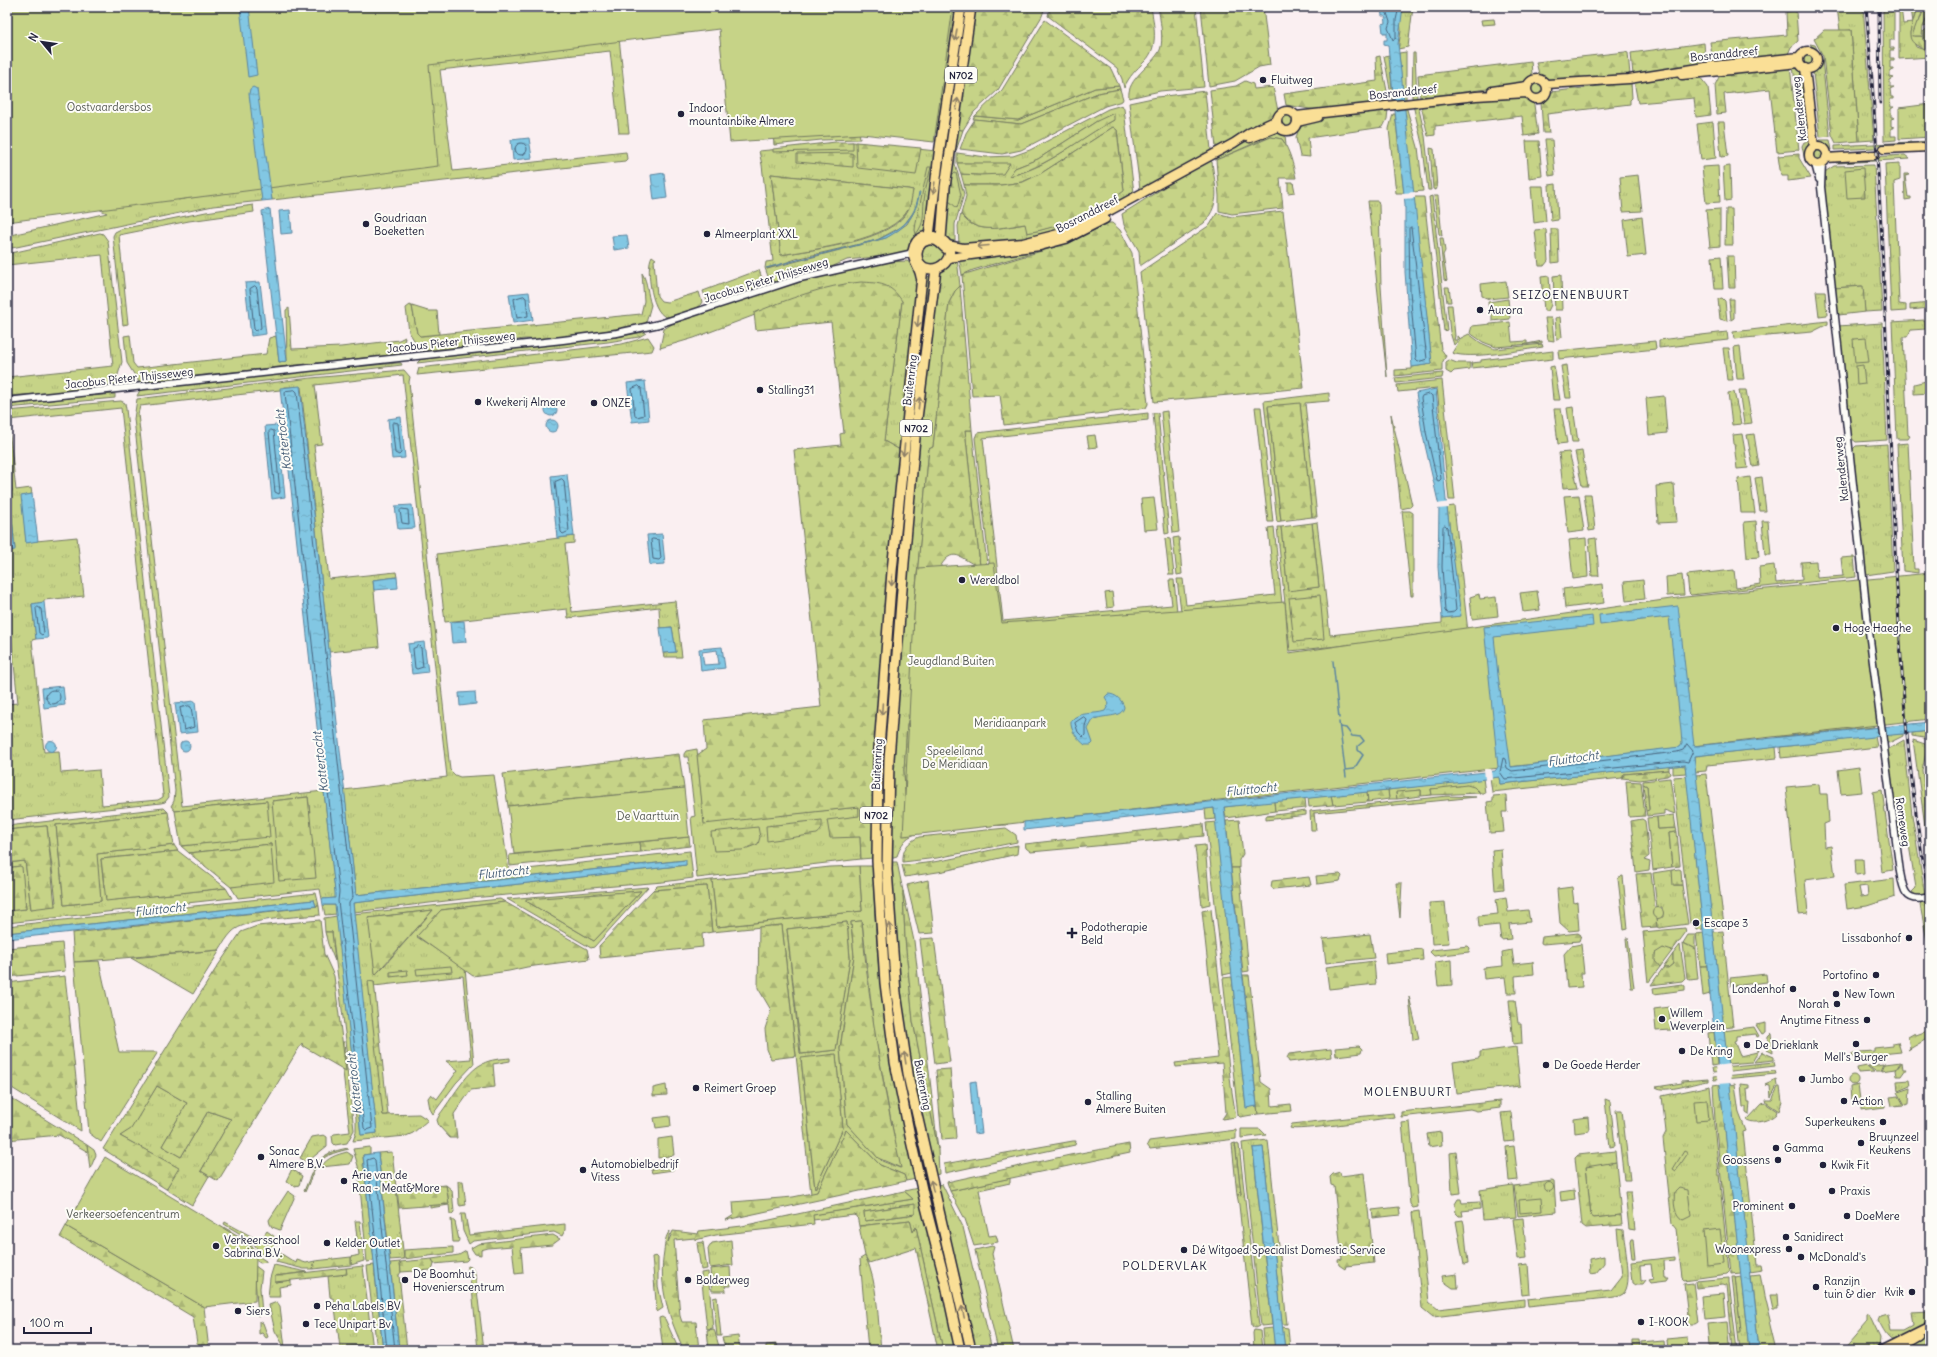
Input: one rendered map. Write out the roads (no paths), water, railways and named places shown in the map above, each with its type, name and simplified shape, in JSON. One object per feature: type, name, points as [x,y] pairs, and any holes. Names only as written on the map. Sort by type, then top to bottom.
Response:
[{"type":"highway","name":"N702","points":[[917,261],[916,243],[927,238],[961,7]]},
{"type":"highway","name":"N702","points":[[946,248],[947,175],[971,7]]},
{"type":"highway","points":[[927,238],[946,248]]},
{"type":"highway","points":[[927,238],[937,241],[946,248]]},
{"type":"highway","points":[[917,261],[936,269],[943,265],[946,248]]},
{"type":"highway","name":"Buitenring","points":[[917,261],[922,282],[892,571],[878,762],[877,861],[883,964],[895,1062],[910,1136],[960,1350]]},
{"type":"highway","name":"Buitenring","points":[[936,269],[916,426],[904,563],[889,759],[888,885],[896,993],[909,1080],[971,1350]]},
{"type":"main road","name":"Bosranddreef","points":[[1547,88],[1651,76],[1661,73],[1712,66],[1804,64]]},
{"type":"main road","name":"Kalenderweg","points":[[1804,64],[1817,146],[1809,154],[1810,159],[1823,159]]},
{"type":"main road","points":[[1536,78],[1542,80],[1547,88],[1544,97],[1538,99],[1532,98],[1527,90],[1530,81],[1536,78]]},
{"type":"main road","name":"Bosranddreef","points":[[1296,119],[1333,112],[1527,90]]},
{"type":"main road","points":[[1284,111],[1290,112],[1296,119],[1295,128],[1290,131],[1284,132],[1277,124],[1279,114],[1284,111]]},
{"type":"main road","name":"Bosranddreef","points":[[946,248],[1023,243],[1066,232],[1159,184],[1248,134],[1277,124]]},
{"type":"main road","points":[[1817,146],[1823,159],[1875,152]]},
{"type":"main road","points":[[1930,147],[1885,152],[1930,152]]},
{"type":"main road","name":"Bosranddreef","points":[[946,248],[1025,249],[1066,239],[1116,213],[1152,191],[1159,184]]},
{"type":"main road","points":[[1882,1350],[1930,1326]]},
{"type":"main road","points":[[1894,1350],[1908,1343],[1930,1326]]},
{"type":"street","name":"Kalenderweg","points":[[1823,159],[1821,187],[1883,748]]},
{"type":"street","name":"Jacobus Pieter Thijsseweg","points":[[7,401],[617,333],[659,324],[800,278],[909,254],[917,261]]},
{"type":"street","name":"Romeweg","points":[[1883,748],[1902,883],[1909,897],[1915,900],[1925,898]]},
{"type":"water","points":[[240,7],[249,7],[257,75],[248,77]]},
{"type":"water","points":[[1403,7],[1398,44],[1432,364],[1412,367],[1405,272],[1405,204],[1388,45],[1384,44],[1384,40],[1387,40],[1387,33],[1383,33],[1382,24],[1386,23],[1385,16],[1382,16],[1381,8]]},
{"type":"water","points":[[253,87],[257,89],[272,200],[262,201],[249,94],[250,89]]},
{"type":"water","points":[[529,138],[532,158],[513,160],[511,140]]},
{"type":"water","points":[[664,173],[667,198],[654,200],[651,175]]},
{"type":"water","points":[[920,192],[916,208],[911,217]]},
{"type":"water","points":[[270,209],[287,361],[279,362],[262,211]]},
{"type":"water","points":[[290,210],[292,233],[281,234],[279,211]]},
{"type":"water","points":[[911,217],[900,229],[886,238],[766,268],[877,240],[894,232]]},
{"type":"water","points":[[627,235],[629,248],[614,250],[612,236]]},
{"type":"water","points":[[260,282],[266,334],[251,336],[245,283]]},
{"type":"water","points":[[529,292],[533,320],[513,323],[509,294]]},
{"type":"water","points":[[645,381],[649,420],[632,422],[627,383]]},
{"type":"water","points":[[300,386],[356,895],[686,860],[686,865],[353,903],[377,1133],[361,1135],[335,905],[323,905],[322,899],[335,898],[335,892],[280,388]]},
{"type":"water","points":[[1436,389],[1446,500],[1461,616],[1442,618],[1438,567],[1439,506],[1422,432],[1416,393]]},
{"type":"water","points":[[553,404],[556,405],[556,415],[549,416],[546,415],[545,408],[546,405]]},
{"type":"water","points":[[401,417],[405,458],[392,459],[388,419]]},
{"type":"water","points":[[554,420],[557,421],[557,431],[550,432],[547,431],[546,424],[547,421]]},
{"type":"water","points":[[278,425],[285,497],[272,499],[265,426]]},
{"type":"water","points":[[567,474],[574,536],[557,538],[551,476]]},
{"type":"water","points":[[32,494],[38,541],[26,543],[21,496]]},
{"type":"water","points":[[10,498],[15,550],[7,551],[7,499]]},
{"type":"water","points":[[412,505],[415,528],[398,529],[395,506]]},
{"type":"water","points":[[662,534],[665,564],[650,565],[647,535]]},
{"type":"water","points":[[397,577],[398,588],[374,590],[373,580]]},
{"type":"water","points":[[44,602],[48,638],[36,639],[32,604]]},
{"type":"water","points":[[1678,606],[1694,746],[1930,722],[1930,731],[1694,756],[1759,1350],[1749,1350],[1685,765],[1500,784],[1499,777],[1224,807],[1257,1106],[1246,1108],[1214,808],[1024,830],[1024,822],[1495,771],[1498,767],[1484,627],[1592,616],[1593,626],[1494,637],[1511,767],[1680,747],[1682,744],[1681,731],[1669,617],[1600,625],[1599,615]]},
{"type":"water","points":[[464,621],[466,642],[452,643],[450,622]]},
{"type":"water","points":[[672,627],[676,652],[663,653],[660,628]]},
{"type":"water","points":[[424,642],[428,672],[412,674],[408,644]]},
{"type":"water","points":[[722,647],[725,668],[701,671],[699,649]],"holes":[[[717,650],[719,664],[704,665],[702,652]]]},
{"type":"water","points":[[63,686],[65,705],[44,708],[42,688]]},
{"type":"water","points":[[475,692],[476,704],[460,706],[459,693]]},
{"type":"water","points":[[1108,694],[1116,696],[1122,702],[1124,707],[1123,711],[1116,715],[1093,720],[1088,729],[1093,743],[1091,745],[1085,745],[1073,731],[1071,721],[1082,714],[1105,711],[1109,704],[1105,697]]},
{"type":"water","points":[[195,701],[198,732],[179,734],[175,703]]},
{"type":"water","points":[[51,740],[55,742],[57,746],[55,750],[51,752],[47,750],[45,746],[47,742]]},
{"type":"water","points":[[183,741],[187,741],[190,746],[187,751],[183,751],[180,748],[180,744]]},
{"type":"water","points":[[314,900],[316,906],[7,939],[7,933]]},
{"type":"water","points":[[976,1081],[982,1133],[974,1134],[970,1082]]},
{"type":"water","points":[[1263,1147],[1285,1350],[1275,1350],[1253,1148]]},
{"type":"water","points":[[378,1153],[399,1350],[383,1350],[363,1155]]},
{"type":"waterway","points":[[1333,661],[1339,718]]},
{"type":"waterway","points":[[1339,722],[1346,777]]},
{"type":"waterway","points":[[1340,727],[1346,728],[1352,736],[1361,737],[1364,741],[1358,746],[1358,750],[1363,755],[1354,769],[1345,770]]},
{"type":"tunnel","points":[[1875,150],[1884,149]]},
{"type":"railway","points":[[1866,7],[1876,132],[1895,556],[1904,704],[1921,852],[1930,901]]},
{"type":"railway","points":[[1879,7],[1880,103]]},
{"type":"place","name":"Fluitweg","points":[[1263,80]]},
{"type":"place","name":"Indoor mountainbike Almere","points":[[681,114]]},
{"type":"place","name":"Goudriaan Boeketten","points":[[366,224]]},
{"type":"place","name":"Almeerplant XXL","points":[[707,234]]},
{"type":"place","name":"Aurora","points":[[1480,310]]},
{"type":"place","name":"Stalling31","points":[[760,390]]},
{"type":"place","name":"Kwekerij Almere","points":[[478,402]]},
{"type":"place","name":"ONZE","points":[[594,403]]},
{"type":"place","name":"Wereldbol","points":[[962,580]]},
{"type":"place","name":"Hoge Haeghe","points":[[1836,628]]},
{"type":"place","name":"Escape 3","points":[[1696,923]]},
{"type":"place","name":"Podotherapie Beld","points":[[1072,933]]},
{"type":"place","name":"Lissabonhof","points":[[1909,938]]},
{"type":"place","name":"Portofino","points":[[1876,975]]},
{"type":"place","name":"Londenhof","points":[[1793,989]]},
{"type":"place","name":"New Town","points":[[1836,994]]},
{"type":"place","name":"Norah","points":[[1837,1004]]},
{"type":"place","name":"Willem Weverplein","points":[[1662,1019]]},
{"type":"place","name":"Anytime Fitness","points":[[1867,1020]]},
{"type":"place","name":"Mell's Burger","points":[[1856,1044]]},
{"type":"place","name":"De Drieklank","points":[[1747,1045]]},
{"type":"place","name":"De Kring","points":[[1682,1051]]},
{"type":"place","name":"De Goede Herder","points":[[1546,1065]]},
{"type":"place","name":"Jumbo","points":[[1802,1079]]},
{"type":"place","name":"Reimert Groep","points":[[696,1088]]},
{"type":"place","name":"Action","points":[[1844,1101]]},
{"type":"place","name":"Stalling Almere Buiten","points":[[1088,1102]]},
{"type":"place","name":"Superkeukens","points":[[1883,1122]]},
{"type":"place","name":"Bruynzeel Keukens","points":[[1861,1143]]},
{"type":"place","name":"Gamma","points":[[1776,1148]]},
{"type":"place","name":"Sonac Almere B.V.","points":[[261,1157]]},
{"type":"place","name":"Goossens","points":[[1778,1160]]},
{"type":"place","name":"Kwik Fit","points":[[1823,1165]]},
{"type":"place","name":"Automobielbedrijf Vitess","points":[[583,1170]]},
{"type":"place","name":"Arie van de Raa - Meat&More","points":[[344,1181]]},
{"type":"place","name":"Praxis","points":[[1832,1191]]},
{"type":"place","name":"Prominent","points":[[1792,1206]]},
{"type":"place","name":"DoeMere","points":[[1847,1216]]},
{"type":"place","name":"Sanidirect","points":[[1786,1237]]},
{"type":"place","name":"Kelder Outlet","points":[[327,1243]]},
{"type":"place","name":"Verkeersschool Sabrina B.V.","points":[[216,1246]]},
{"type":"place","name":"Woonexpress","points":[[1789,1249]]},
{"type":"place","name":"Dé Witgoed Specialist Domestic Service","points":[[1184,1250]]},
{"type":"place","name":"McDonald's","points":[[1801,1257]]},
{"type":"place","name":"De Boomhut Hovenierscentrum","points":[[405,1280]]},
{"type":"place","name":"Bolderweg","points":[[688,1280]]},
{"type":"place","name":"Ranzijn tuin & dier","points":[[1816,1287]]},
{"type":"place","name":"Kvik","points":[[1912,1292]]},
{"type":"place","name":"Peha Labels BV","points":[[317,1306]]},
{"type":"place","name":"Siers","points":[[238,1311]]},
{"type":"place","name":"I-KOOK","points":[[1641,1322]]},
{"type":"place","name":"Tece Unipart Bv","points":[[306,1324]]},
{"type":"district","name":"SEIZOENENBUURT","points":[[1571,294]]},
{"type":"district","name":"MOLENBUURT","points":[[1408,1091]]},
{"type":"district","name":"POLDERVLAK","points":[[1165,1265]]},
{"type":"park label","name":"Oostvaardersbos","points":[[109,107]]},
{"type":"park label","name":"Jeugdland Buiten","points":[[951,661]]},
{"type":"park label","name":"Meridiaanpark","points":[[1010,723]]},
{"type":"park label","name":"Speeleiland De Meridiaan","points":[[955,757]]},
{"type":"park label","name":"De Vaarttuin","points":[[648,816]]},
{"type":"park label","name":"Verkeersoefencentrum","points":[[123,1214]]},
{"type":"water label","name":"Kottertocht","points":[[283,440]]},
{"type":"water label","name":"Fluittocht","points":[[1573,758]]},
{"type":"water label","name":"Kottertocht","points":[[320,762]]},
{"type":"water label","name":"Fluittocht","points":[[1251,789]]},
{"type":"water label","name":"Fluittocht","points":[[503,872]]},
{"type":"water label","name":"Fluittocht","points":[[160,909]]},
{"type":"water label","name":"Kottertocht","points":[[354,1084]]}]
